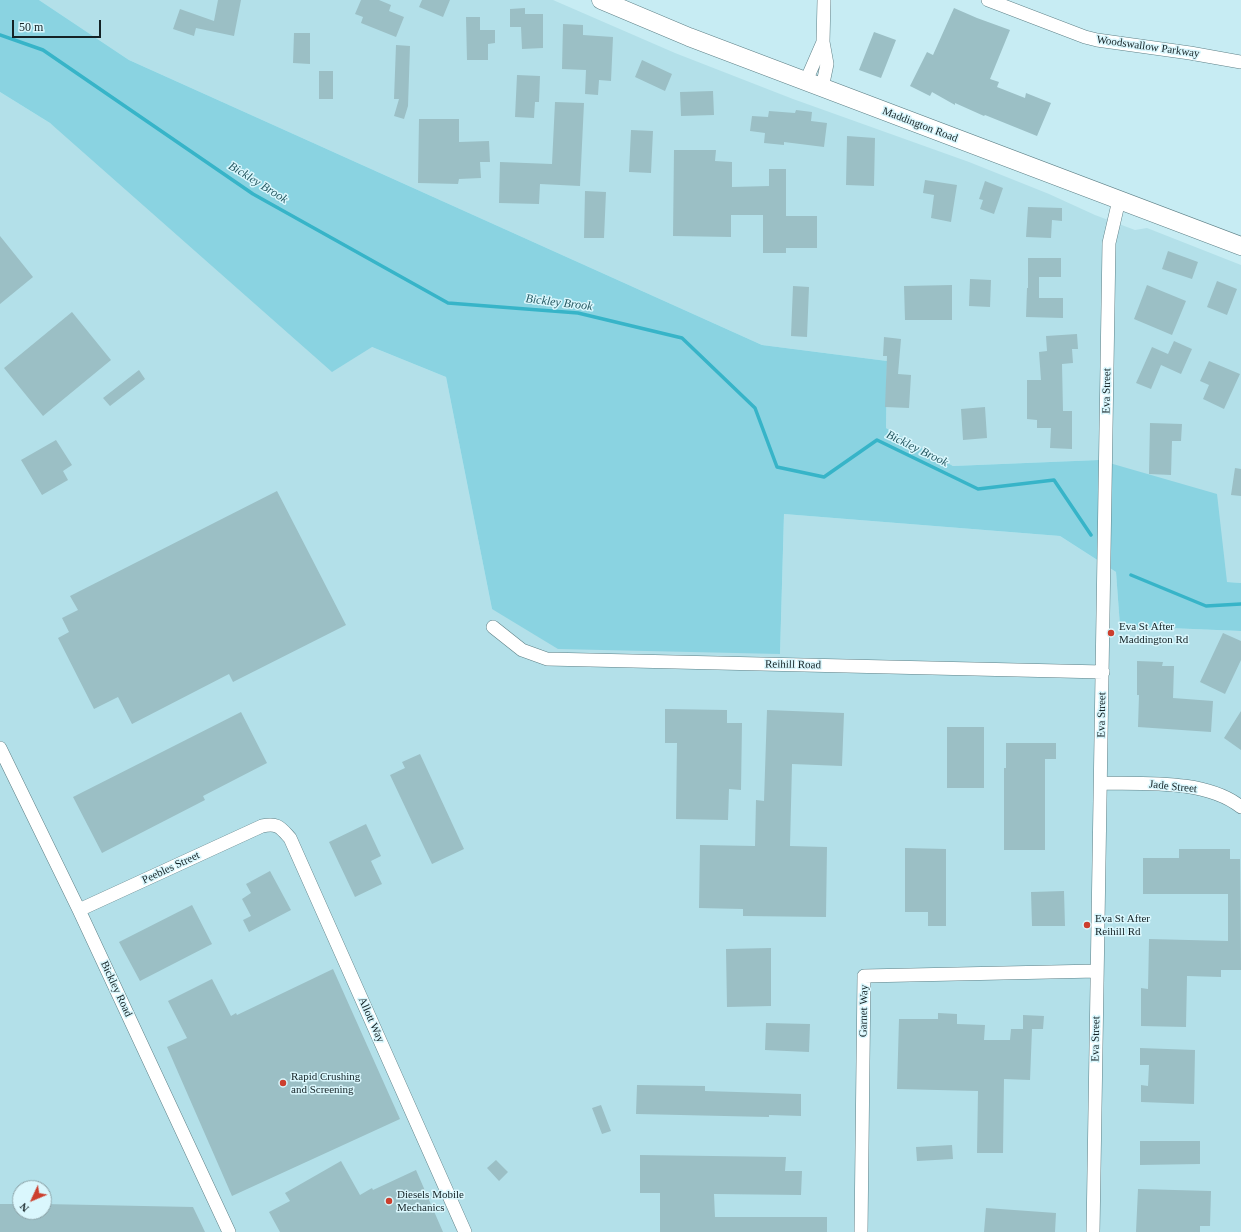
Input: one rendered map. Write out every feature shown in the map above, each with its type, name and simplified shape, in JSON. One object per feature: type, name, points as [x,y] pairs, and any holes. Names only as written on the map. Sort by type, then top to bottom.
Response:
[{"type":"main road","name":"Maddington Road","points":[[601,0],[689,37],[1241,246]]},
{"type":"street","points":[[822,88],[827,64],[823,42],[824,0]]},
{"type":"street","name":"Woodswallow Parkway","points":[[988,0],[1085,37],[1097,40],[1241,62]]},
{"type":"street","points":[[806,81],[823,42]]},
{"type":"street","name":"Eva Street","points":[[1094,1232],[1109,243],[1119,200]]},
{"type":"street","name":"Reihill Road","points":[[493,628],[522,650],[547,659],[1103,672]]},
{"type":"street","name":"Bickley Road","points":[[0,748],[80,910],[229,1232]]},
{"type":"street","name":"Jade Street","points":[[1101,782],[1166,784],[1196,788],[1216,793],[1241,807]]},
{"type":"street","name":"Allott Way","points":[[262,826],[272,824],[281,828],[290,838],[464,1232]]},
{"type":"street","name":"Peebles Street","points":[[80,910],[262,826]]},
{"type":"street","name":"Garnet Way","points":[[861,1232],[864,976],[1097,971]]},
{"type":"shaded area","points":[[0,0],[39,0],[129,60],[762,345],[887,361],[886,428],[953,466],[1099,460],[1217,494],[1227,582],[1241,583],[1241,631],[1120,626],[1116,572],[1060,536],[784,514],[780,654],[558,649],[492,609],[446,377],[372,347],[332,372],[50,123],[0,92]]},
{"type":"shaded area","points":[[39,0],[553,0],[675,53],[793,99],[969,162],[1049,194],[1095,215],[1135,230],[1147,228],[1241,265],[1241,583],[1227,582],[1099,460],[953,466],[886,428],[887,361],[762,345],[129,60]]},
{"type":"shaded area","points":[[0,92],[50,123],[372,347],[446,377],[492,609],[780,654],[784,514],[1060,536],[1116,572],[1120,626],[1241,631],[1241,1232],[0,1232]]},
{"type":"building","points":[[218,0],[241,0],[234,36],[196,28],[194,36],[173,29],[180,9],[214,21]]},
{"type":"building","points":[[361,0],[379,0],[391,5],[389,11],[404,17],[396,37],[361,23],[363,17],[355,14]]},
{"type":"building","points":[[422,0],[450,0],[443,17],[419,7]]},
{"type":"building","points":[[525,8],[525,14],[543,14],[543,48],[522,49],[521,27],[510,27],[510,9]]},
{"type":"building","points":[[954,8],[1010,30],[990,79],[999,82],[997,87],[1025,98],[1026,93],[1051,103],[1037,136],[985,115],[984,116],[955,103],[955,105],[932,92],[930,96],[910,86],[927,52],[933,55]]},
{"type":"building","points":[[466,17],[480,17],[480,30],[495,30],[495,43],[488,44],[488,60],[467,60]]},
{"type":"building","points":[[563,24],[583,25],[583,35],[613,37],[611,81],[599,80],[598,95],[585,94],[586,70],[562,69]]},
{"type":"building","points":[[874,32],[896,40],[881,78],[859,70]]},
{"type":"building","points":[[294,33],[310,33],[310,64],[293,63]]},
{"type":"building","points":[[396,45],[410,46],[408,106],[404,119],[394,116],[399,99],[394,99]]},
{"type":"building","points":[[642,60],[672,74],[665,91],[635,77]]},
{"type":"building","points":[[319,71],[333,71],[333,99],[319,99]]},
{"type":"building","points":[[517,75],[540,76],[539,102],[535,102],[534,118],[515,117]]},
{"type":"building","points":[[713,91],[714,115],[681,116],[680,92]]},
{"type":"building","points":[[555,102],[584,103],[580,186],[540,184],[539,204],[499,203],[500,162],[552,164]]},
{"type":"building","points":[[796,110],[812,112],[811,121],[827,123],[824,147],[784,142],[784,145],[764,143],[765,133],[750,131],[752,116],[768,117],[769,111],[795,113]]},
{"type":"building","points":[[419,119],[459,119],[459,142],[489,141],[490,162],[480,162],[481,178],[459,179],[458,184],[418,183]]},
{"type":"building","points":[[631,130],[653,131],[651,173],[629,172]]},
{"type":"building","points":[[847,136],[875,138],[874,186],[846,185]]},
{"type":"building","points":[[674,150],[716,150],[715,161],[732,162],[732,187],[769,186],[769,169],[786,169],[786,216],[817,216],[817,248],[786,248],[786,253],[763,253],[763,215],[731,215],[731,237],[673,236]]},
{"type":"building","points":[[925,180],[957,185],[951,222],[931,218],[934,195],[923,193]]},
{"type":"building","points":[[985,181],[1003,188],[994,214],[980,209],[983,200],[979,199]]},
{"type":"building","points":[[585,191],[606,192],[604,238],[584,238]]},
{"type":"building","points":[[1028,207],[1062,208],[1062,221],[1052,220],[1051,238],[1026,237]]},
{"type":"building","points":[[0,236],[33,277],[0,304]]},
{"type":"building","points":[[1168,251],[1198,262],[1192,279],[1162,269]]},
{"type":"building","points":[[1028,258],[1061,258],[1061,277],[1039,277],[1039,298],[1063,298],[1063,318],[1026,317]]},
{"type":"building","points":[[970,279],[991,280],[990,307],[969,306]]},
{"type":"building","points":[[1217,281],[1237,289],[1227,315],[1207,307]]},
{"type":"building","points":[[952,285],[952,320],[905,320],[904,286]]},
{"type":"building","points":[[1147,285],[1186,301],[1172,335],[1134,319]]},
{"type":"building","points":[[793,286],[809,287],[807,337],[791,336]]},
{"type":"building","points":[[72,312],[111,360],[43,416],[4,368]]},
{"type":"building","points":[[1077,334],[1078,349],[1072,349],[1073,363],[1062,364],[1063,411],[1072,411],[1072,449],[1050,448],[1051,428],[1037,428],[1037,420],[1027,419],[1027,380],[1041,380],[1039,352],[1047,351],[1046,336]]},
{"type":"building","points":[[884,337],[901,339],[898,374],[911,375],[909,408],[885,407],[887,356],[883,356]]},
{"type":"building","points":[[1174,341],[1192,349],[1181,374],[1161,365],[1151,389],[1136,383],[1152,347],[1168,354]]},
{"type":"building","points":[[1209,361],[1240,374],[1224,409],[1203,399],[1209,385],[1200,381]]},
{"type":"building","points":[[139,370],[145,379],[110,406],[103,398]]},
{"type":"building","points":[[985,407],[987,438],[963,440],[961,409]]},
{"type":"building","points":[[1150,423],[1182,424],[1181,441],[1172,441],[1171,475],[1149,474]]},
{"type":"building","points":[[56,440],[72,465],[63,471],[68,480],[42,495],[21,460]]},
{"type":"building","points":[[1235,468],[1241,469],[1241,496],[1231,495]]},
{"type":"building","points":[[277,491],[346,625],[233,682],[229,674],[132,724],[118,697],[94,709],[58,638],[69,632],[62,618],[78,610],[70,596]]},
{"type":"building","points":[[1223,633],[1241,641],[1241,660],[1225,694],[1200,682]]},
{"type":"building","points":[[1137,661],[1163,662],[1162,666],[1174,666],[1173,698],[1213,701],[1211,732],[1138,727],[1139,695],[1137,695]]},
{"type":"building","points":[[665,709],[727,710],[727,723],[742,723],[741,790],[729,789],[728,820],[676,819],[677,743],[665,743]]},
{"type":"building","points":[[767,710],[844,713],[842,766],[792,764],[790,846],[827,847],[826,917],[743,916],[743,909],[699,908],[700,845],[755,846],[756,800],[764,801]]},
{"type":"building","points":[[1241,711],[1241,750],[1224,738]]},
{"type":"building","points":[[241,712],[267,763],[203,796],[205,800],[102,853],[73,797]]},
{"type":"building","points":[[947,727],[984,727],[984,788],[947,788]]},
{"type":"building","points":[[1006,743],[1056,743],[1056,759],[1045,759],[1045,850],[1004,850],[1004,768],[1006,768]]},
{"type":"building","points":[[420,754],[464,849],[432,864],[390,775],[405,768],[402,762]]},
{"type":"building","points":[[366,824],[381,856],[371,861],[382,884],[355,897],[329,842]]},
{"type":"building","points":[[905,848],[946,849],[946,926],[928,926],[928,912],[905,912]]},
{"type":"building","points":[[1179,849],[1230,849],[1230,859],[1240,859],[1241,970],[1221,970],[1221,977],[1187,976],[1186,1027],[1141,1026],[1141,988],[1148,989],[1149,939],[1228,941],[1228,894],[1143,894],[1143,858],[1179,858]]},
{"type":"building","points":[[270,871],[291,910],[249,932],[243,920],[251,916],[242,899],[251,893],[246,884]]},
{"type":"building","points":[[1064,891],[1065,926],[1032,926],[1031,892]]},
{"type":"building","points":[[192,905],[212,944],[140,981],[119,942]]},
{"type":"building","points":[[771,948],[771,1006],[727,1007],[726,949]]},
{"type":"building","name":"Rapid Crushing and Screening","points":[[333,969],[400,1119],[232,1196],[167,1047],[187,1038],[168,1001],[212,979],[231,1016],[236,1013],[237,1015]]},
{"type":"building","points":[[938,1013],[957,1014],[957,1024],[985,1025],[984,1040],[1010,1040],[1011,1029],[1023,1029],[1023,1015],[1044,1016],[1043,1029],[1032,1029],[1030,1080],[1004,1079],[1003,1153],[977,1153],[978,1091],[897,1089],[899,1019],[938,1019]]},
{"type":"building","points":[[766,1023],[810,1024],[809,1052],[765,1050]]},
{"type":"building","points":[[1140,1048],[1195,1050],[1194,1104],[1141,1102],[1141,1085],[1148,1086],[1149,1065],[1140,1065]]},
{"type":"building","points":[[637,1085],[705,1086],[705,1091],[801,1094],[801,1116],[769,1115],[769,1117],[636,1114]]},
{"type":"building","points":[[601,1105],[611,1131],[602,1134],[592,1108]]},
{"type":"building","points":[[1140,1141],[1200,1141],[1200,1164],[1140,1165]]},
{"type":"building","points":[[952,1145],[953,1159],[917,1161],[916,1147]]},
{"type":"building","points":[[640,1155],[786,1157],[785,1171],[802,1171],[801,1195],[714,1194],[715,1217],[827,1217],[827,1232],[660,1232],[660,1193],[640,1193]]},
{"type":"building","points":[[496,1160],[508,1172],[499,1181],[487,1168]]},
{"type":"building","name":"Diesels Mobile Mechanics","points":[[341,1161],[360,1195],[372,1188],[373,1190],[416,1170],[443,1232],[280,1232],[269,1212],[290,1201],[285,1193]]},
{"type":"building","points":[[1138,1189],[1211,1191],[1210,1226],[1200,1226],[1200,1232],[1136,1232]]},
{"type":"building","points":[[0,1204],[12,1204],[12,1220],[52,1220],[52,1204],[193,1207],[205,1232],[0,1232]]},
{"type":"building","points":[[986,1208],[1056,1213],[1055,1232],[984,1232]]},
{"type":"waterway","name":"Bickley Brook","points":[[0,35],[43,50],[253,194],[448,303],[578,313],[682,338],[755,408],[777,467],[824,477],[877,440],[978,489],[1054,480],[1091,535]]},
{"type":"waterway","name":"Bickley Brook","points":[[1131,575],[1206,606],[1241,604]]},
{"type":"place","name":"Eva St After Maddington Rd","points":[[1111,633]]},
{"type":"place","name":"Eva St After Reihill Rd","points":[[1087,925]]},
{"type":"place","name":"Rapid Crushing and Screening","points":[[283,1083]]},
{"type":"place","name":"Diesels Mobile Mechanics","points":[[389,1201]]}]
